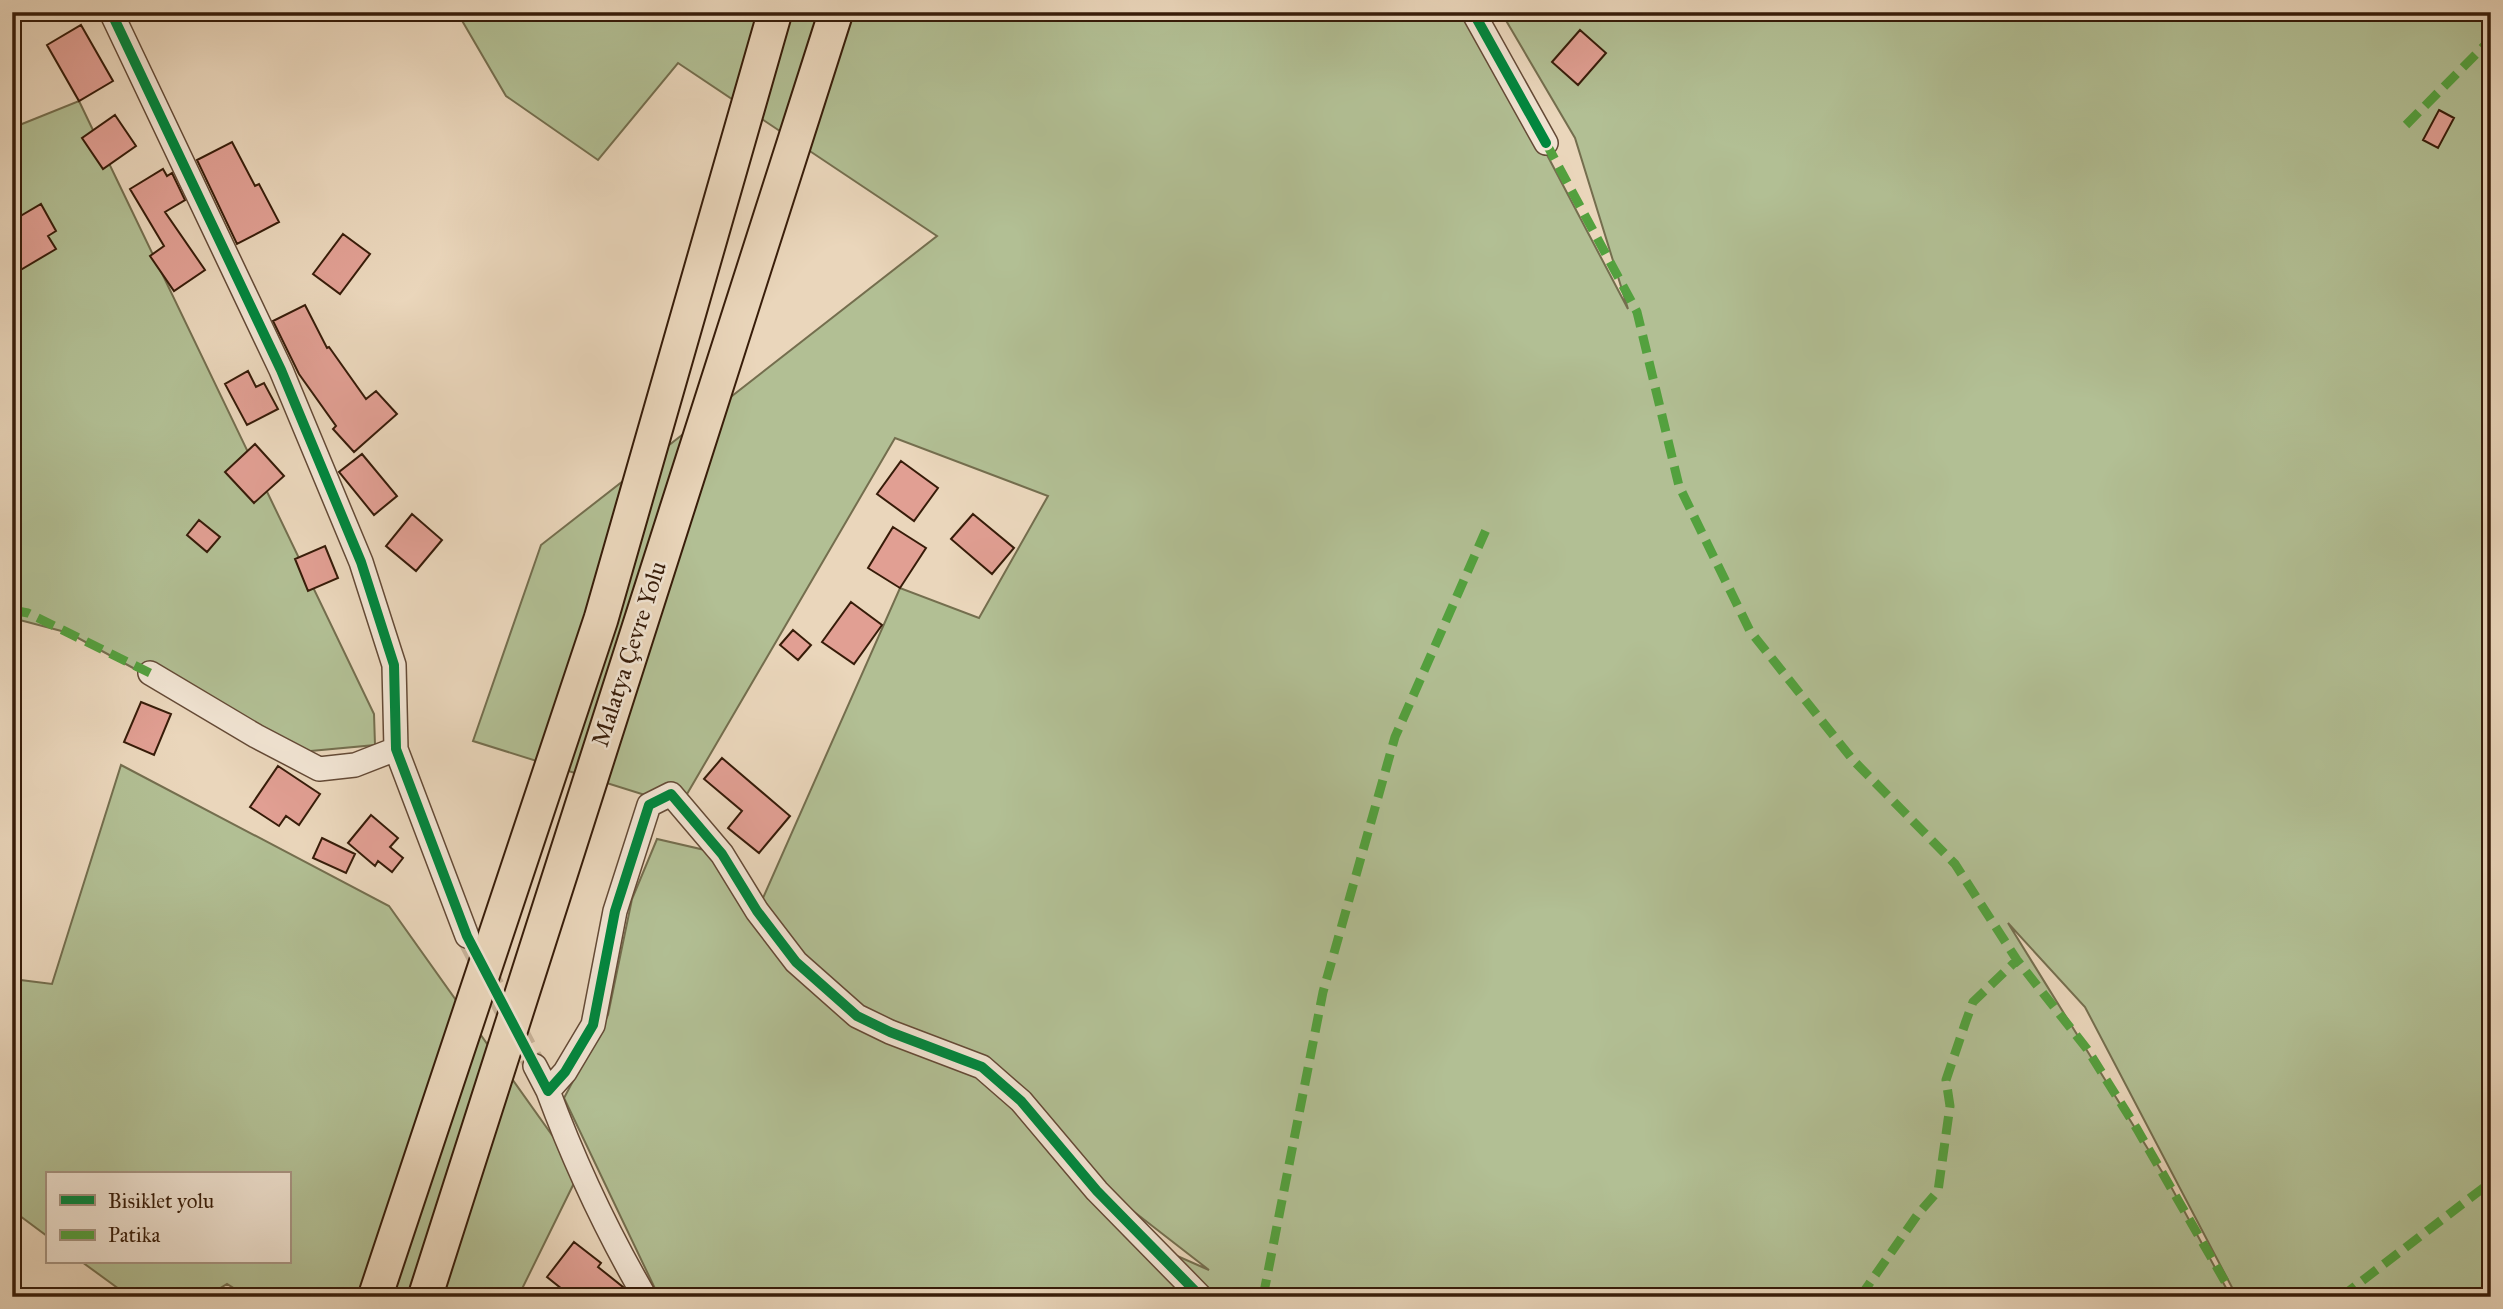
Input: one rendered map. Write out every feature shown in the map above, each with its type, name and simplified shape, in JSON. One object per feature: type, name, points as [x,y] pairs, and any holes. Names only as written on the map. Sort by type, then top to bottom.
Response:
[{"type":"highway","name":"Malatya Çevre Yolu","points":[[374,1297],[601,619],[775,12]]},
{"type":"highway","name":"Malatya Çevre Yolu","points":[[425,1297],[836,12]]},
{"type":"street","points":[[111,12],[281,370],[361,562],[394,666],[397,749],[467,936]]},
{"type":"street","points":[[1473,12],[1546,143]]},
{"type":"street","points":[[150,673],[256,736],[319,769],[355,765],[397,749]]},
{"type":"street","points":[[548,1091],[565,1072],[593,1025],[615,911],[649,805],[671,794],[722,854],[757,911],[796,962],[857,1016],[890,1032],[982,1067],[1021,1101],[1097,1191],[1201,1297]]},
{"type":"street","points":[[535,1066],[548,1091],[579,1173],[610,1236],[645,1297]]},
{"type":"green space","points":[[457,12],[1472,12],[1628,309],[1575,138],[1501,12],[2491,12],[2491,1297],[2237,1297],[2085,1007],[2008,923],[2169,1183],[2231,1297],[659,1297],[564,1098],[608,1015],[632,899],[657,839],[722,854],[759,907],[900,588],[979,618],[1048,496],[895,438],[680,806],[473,741],[541,545],[937,236],[678,63],[598,160],[506,96]],"holes":[[[1066,1159],[1209,1270],[1134,1237]]]},
{"type":"green space","points":[[79,101],[374,714],[375,745],[289,753],[69,633],[12,618],[12,128]]},
{"type":"green space","points":[[121,765],[389,906],[579,1173],[518,1297],[248,1297],[227,1284],[206,1297],[130,1297],[85,1264],[290,1264],[290,1172],[46,1172],[46,1235],[12,1210],[12,979],[52,984]]},
{"type":"building","points":[[81,25],[113,81],[79,101],[47,45]]},
{"type":"building","points":[[1580,30],[1606,53],[1578,85],[1552,62]]},
{"type":"building","points":[[2439,110],[2454,118],[2438,148],[2423,140]]},
{"type":"building","points":[[115,115],[136,146],[103,169],[82,138]]},
{"type":"building","points":[[232,142],[255,186],[259,184],[279,222],[237,244],[197,160]]},
{"type":"building","points":[[163,169],[167,176],[172,173],[185,200],[165,212],[205,270],[174,291],[150,256],[164,246],[130,189]]},
{"type":"building","points":[[41,204],[56,231],[48,236],[56,249],[12,275],[12,221]]},
{"type":"building","points":[[343,234],[370,254],[340,294],[313,274]]},
{"type":"building","points":[[305,305],[327,348],[329,347],[366,399],[376,391],[397,414],[354,452],[333,429],[336,426],[299,374],[273,321]]},
{"type":"building","points":[[248,371],[256,387],[264,383],[278,409],[247,425],[225,384]]},
{"type":"building","points":[[255,444],[284,476],[254,503],[225,472]]},
{"type":"building","points":[[362,454],[397,496],[374,515],[339,472]]},
{"type":"building","points":[[901,461],[938,488],[914,521],[877,494]]},
{"type":"building","points":[[412,514],[442,540],[416,571],[386,546]]},
{"type":"building","points":[[973,514],[1014,548],[992,574],[951,539]]},
{"type":"building","points":[[199,520],[220,537],[207,552],[187,535]]},
{"type":"building","points":[[893,527],[926,548],[900,588],[868,568]]},
{"type":"building","points":[[325,546],[338,578],[308,591],[295,559]]},
{"type":"building","points":[[851,602],[882,625],[854,664],[822,642]]},
{"type":"building","points":[[793,630],[811,645],[798,660],[780,645]]},
{"type":"building","points":[[141,702],[171,714],[154,755],[124,742]]},
{"type":"building","points":[[722,758],[790,816],[759,853],[728,828],[742,811],[704,779]]},
{"type":"building","points":[[278,766],[320,794],[299,825],[286,816],[279,826],[250,807]]},
{"type":"building","points":[[371,815],[398,838],[390,847],[403,858],[392,872],[378,861],[375,866],[348,843]]},
{"type":"building","points":[[322,838],[355,854],[346,873],[313,858]]},
{"type":"building","points":[[574,1242],[601,1263],[598,1267],[623,1287],[629,1297],[572,1297],[547,1277]]},
{"type":"tunnel","points":[[467,936],[535,1066]]},
{"type":"marked path","points":[[2274,15],[2277,12]]},
{"type":"marked path","points":[[2406,125],[2491,39]]},
{"type":"marked path","points":[[1546,143],[1637,312],[1679,486],[1750,631],[1853,760],[1955,864],[2017,960],[2087,1049],[2137,1129],[2234,1297]]},
{"type":"marked path","points":[[1263,1297],[1323,992],[1395,737],[1489,523]]},
{"type":"marked path","points":[[12,610],[28,613],[150,673]]},
{"type":"marked path","points":[[1860,1297],[1918,1214],[1938,1191],[1950,1106],[1946,1080],[1966,1021],[1973,1002],[2017,960]]},
{"type":"marked path","points":[[2341,1297],[2491,1182]]},
{"type":"cycle path","points":[[111,12],[281,370],[361,562],[394,665],[396,749],[467,936],[548,1091],[565,1072],[593,1025],[615,911],[649,805],[671,794],[722,854],[757,911],[796,962],[857,1016],[890,1032],[982,1067],[1021,1101],[1097,1191],[1201,1297]]},
{"type":"cycle path","points":[[1473,12],[1546,143]]}]
